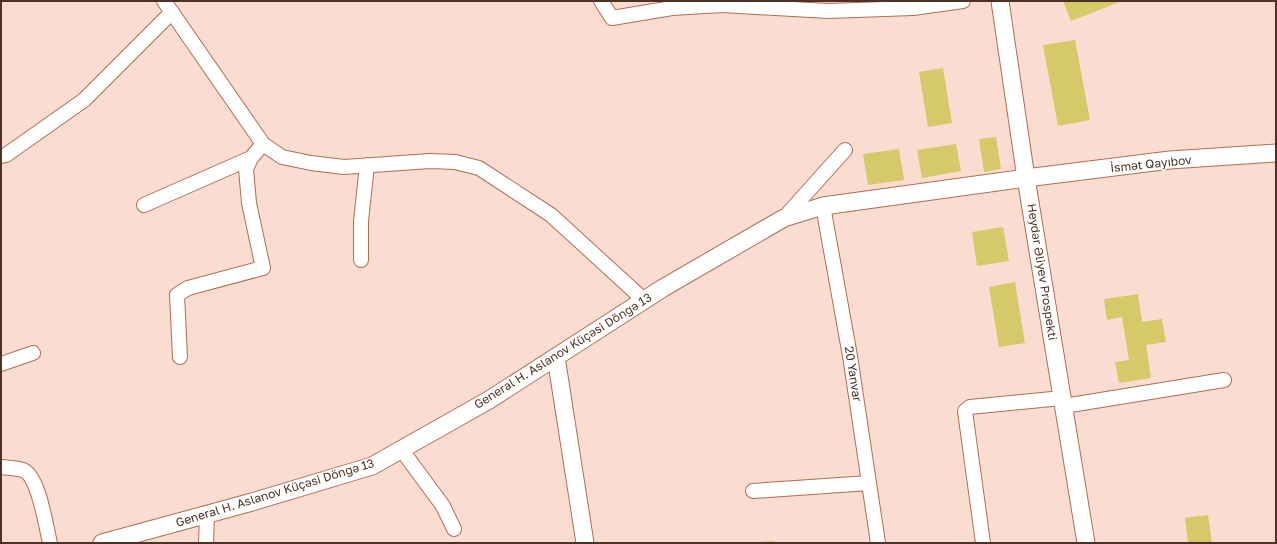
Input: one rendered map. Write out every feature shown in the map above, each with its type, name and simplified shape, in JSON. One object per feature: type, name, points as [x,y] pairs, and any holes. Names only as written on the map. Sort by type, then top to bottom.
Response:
[{"type":"main road","name":"Heydər Əliyev Prospekti","points":[[1000,1],[1026,178],[1086,543]]},
{"type":"main road","name":"İsmət Qayıbov","points":[[1026,178],[1170,160],[1276,153]]},
{"type":"main road","name":"General H. Aslanov Küçəsi Döngə 13","points":[[102,543],[206,515],[372,466],[489,400],[644,300],[784,218],[823,206],[1026,178]]},
{"type":"main road","points":[[556,357],[585,543]]},
{"type":"street","points":[[601,1],[612,18],[672,8],[721,3],[811,5],[828,10],[913,8],[963,1]]},
{"type":"street","points":[[1,156],[6,155],[84,100],[168,6],[263,144],[282,157],[311,163],[344,167],[430,161],[455,162],[479,168],[551,215],[644,300]]},
{"type":"street","points":[[180,357],[177,296],[188,288],[263,268],[249,203],[246,169],[251,158],[263,144]]},
{"type":"street","points":[[784,218],[845,150]]},
{"type":"street","points":[[144,205],[251,158]]},
{"type":"street","points":[[361,260],[360,221],[367,165]]},
{"type":"street","name":"20 Yanvar","points":[[823,206],[850,356],[878,543]]},
{"type":"street","points":[[1,364],[33,353]]},
{"type":"street","points":[[983,543],[965,411],[970,407],[1063,402],[1224,380]]},
{"type":"street","points":[[401,450],[443,506],[454,529]]},
{"type":"street","points":[[1,467],[24,470],[31,477],[39,495],[50,543]]},
{"type":"street","points":[[753,491],[869,483]]},
{"type":"street","points":[[206,515],[206,543]]},
{"type":"building","points":[[1063,1],[1122,1],[1071,21]]},
{"type":"building","points":[[1075,40],[1090,120],[1058,126],[1043,45]]},
{"type":"building","points":[[943,68],[952,123],[928,127],[919,72]]},
{"type":"building","points":[[996,137],[1001,169],[984,172],[979,139]]},
{"type":"building","points":[[956,144],[961,171],[922,178],[917,150]]},
{"type":"building","points":[[899,149],[904,180],[868,185],[863,154]]},
{"type":"building","points":[[1003,227],[1009,261],[977,266],[972,232]]},
{"type":"building","points":[[1015,282],[1025,343],[999,347],[989,287]]},
{"type":"building","points":[[1138,294],[1142,322],[1162,319],[1166,342],[1146,345],[1151,378],[1119,383],[1115,362],[1129,360],[1122,317],[1107,320],[1104,299]]},
{"type":"building","points":[[1208,515],[1212,543],[1188,543],[1185,518]]},
{"type":"building","points":[[774,541],[774,543],[760,542]]}]
